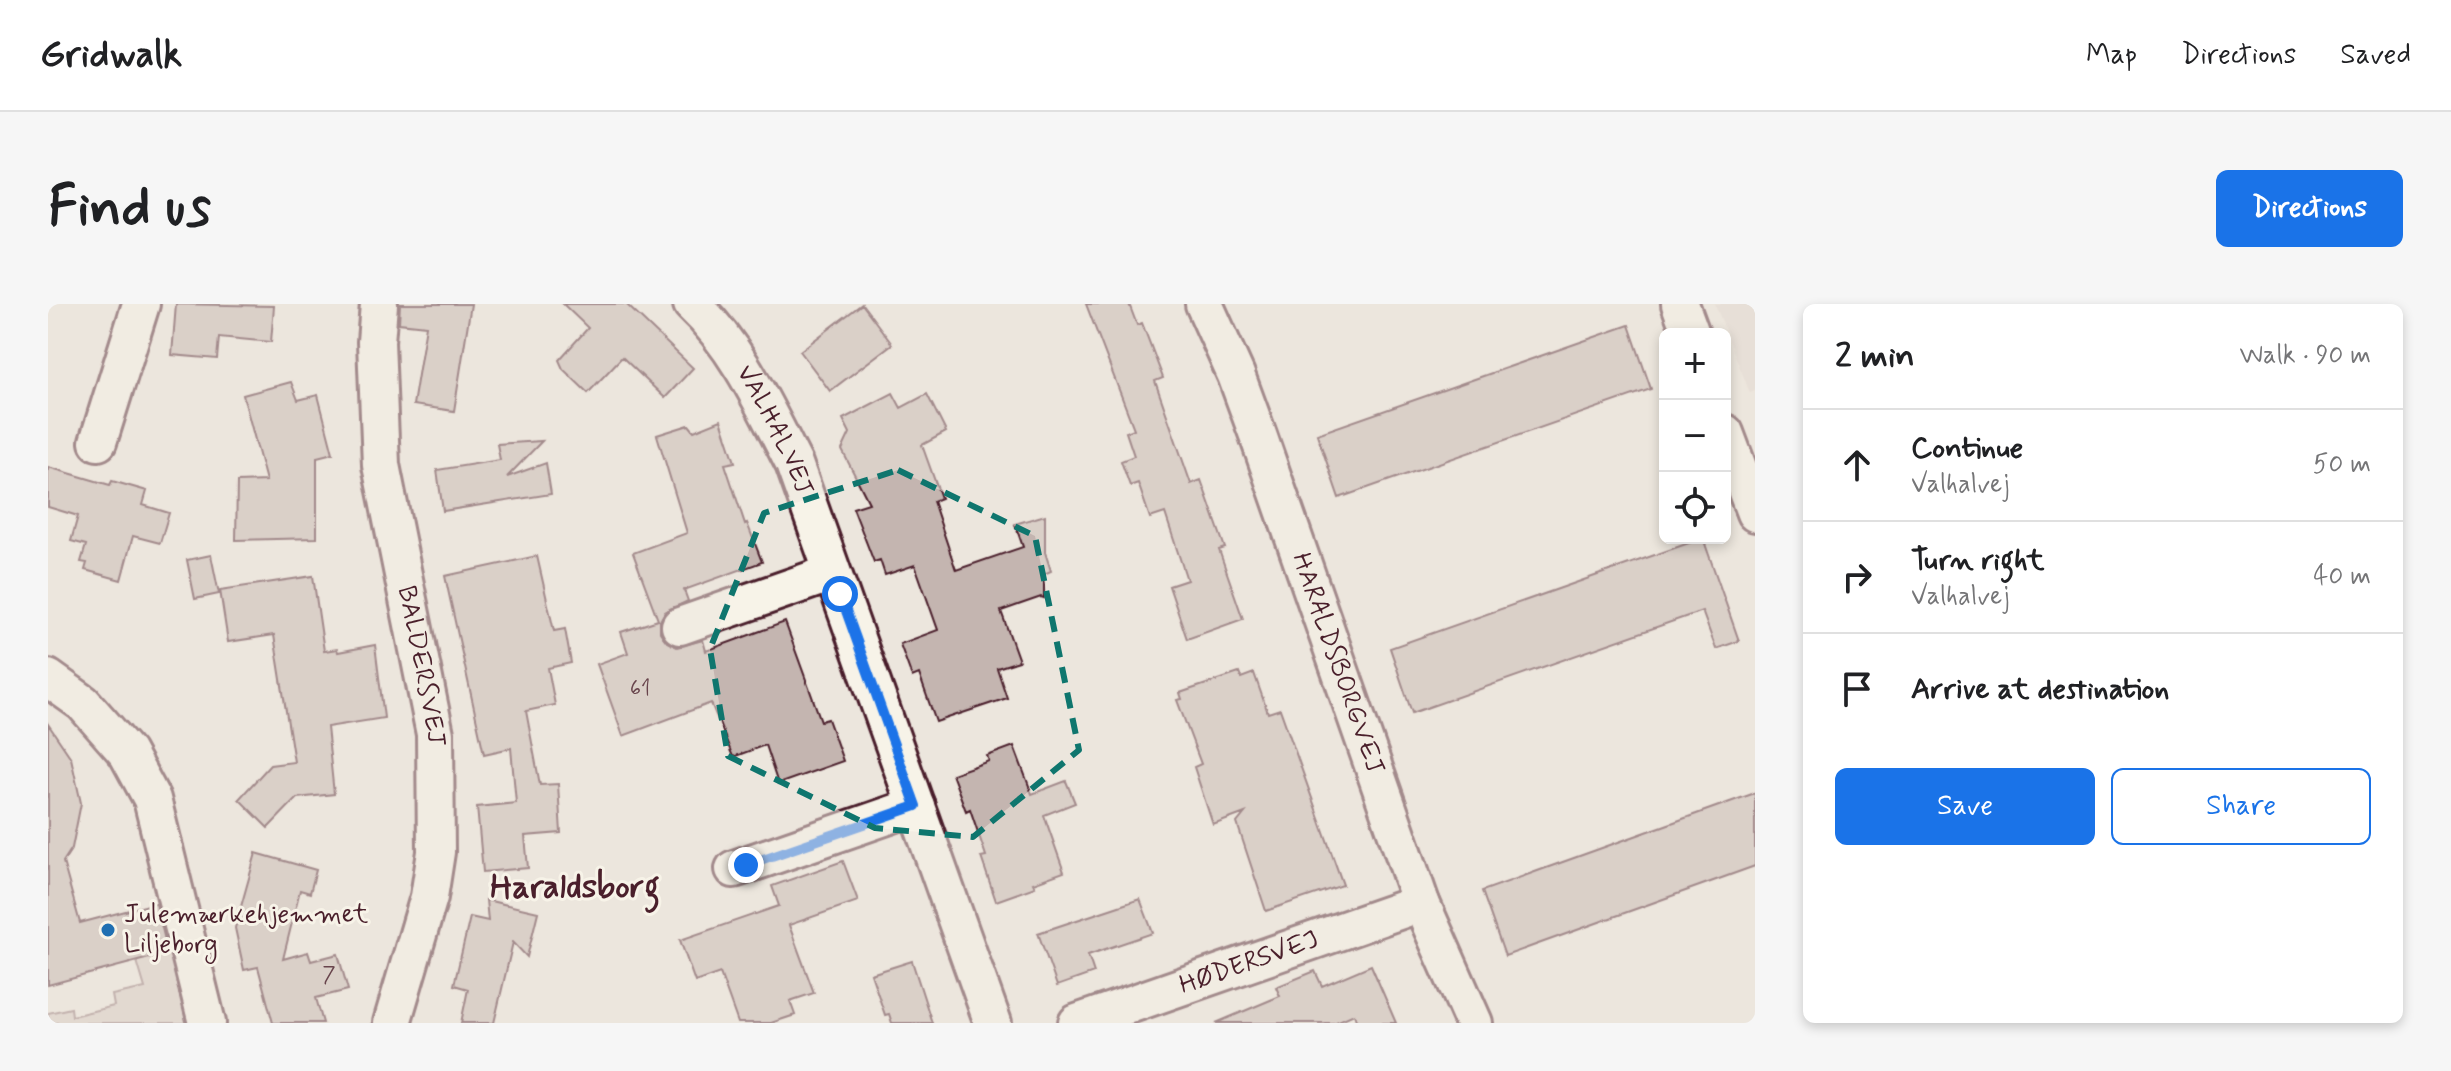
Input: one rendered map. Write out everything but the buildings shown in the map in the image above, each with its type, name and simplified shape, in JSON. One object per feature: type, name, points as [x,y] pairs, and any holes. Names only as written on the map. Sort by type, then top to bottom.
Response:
[{"type":"street","points":[[98,442],[141,304]]},
{"type":"street","name":"BALDERSVEJ","points":[[379,304],[376,342],[381,465],[435,734],[436,852],[417,944],[392,1023]]},
{"type":"street","name":"VALHALVEJ","points":[[692,304],[720,336],[754,387],[794,464],[993,1023]]},
{"type":"street","name":"HARALDSBORGVEJ","points":[[1204,304],[1236,375],[1258,435],[1421,903],[1474,1023]]},
{"type":"street","points":[[1680,304],[1689,328]]},
{"type":"street","points":[[1731,449],[1755,513]]},
{"type":"street","points":[[680,626],[832,573]]},
{"type":"street","points":[[48,678],[83,703],[127,753],[152,799],[207,1023]]},
{"type":"street","points":[[734,869],[916,806]]},
{"type":"street","name":"HØDERSVEJ","points":[[1077,1023],[1421,903]]},
{"type":"highlighted area","points":[[898,470],[1035,536],[1079,750],[973,837],[875,828],[728,756],[710,649],[764,513]]},
{"type":"shaded area","points":[[1715,304],[1755,304],[1755,391],[1750,393],[1731,345],[1731,328],[1724,328]]},
{"type":"shaded area","points":[[170,952],[188,1023],[48,1023],[48,1013],[71,1008],[72,1016],[114,1006],[112,995],[145,988],[137,961]]},
{"type":"place","name":"Julemærkehjemmet Liljeborg","points":[[108,930]]},
{"type":"district","name":"Haraldsborg","points":[[575,887]]},
{"type":"route","points":[[746,865],[916,806],[840,594]]}]
